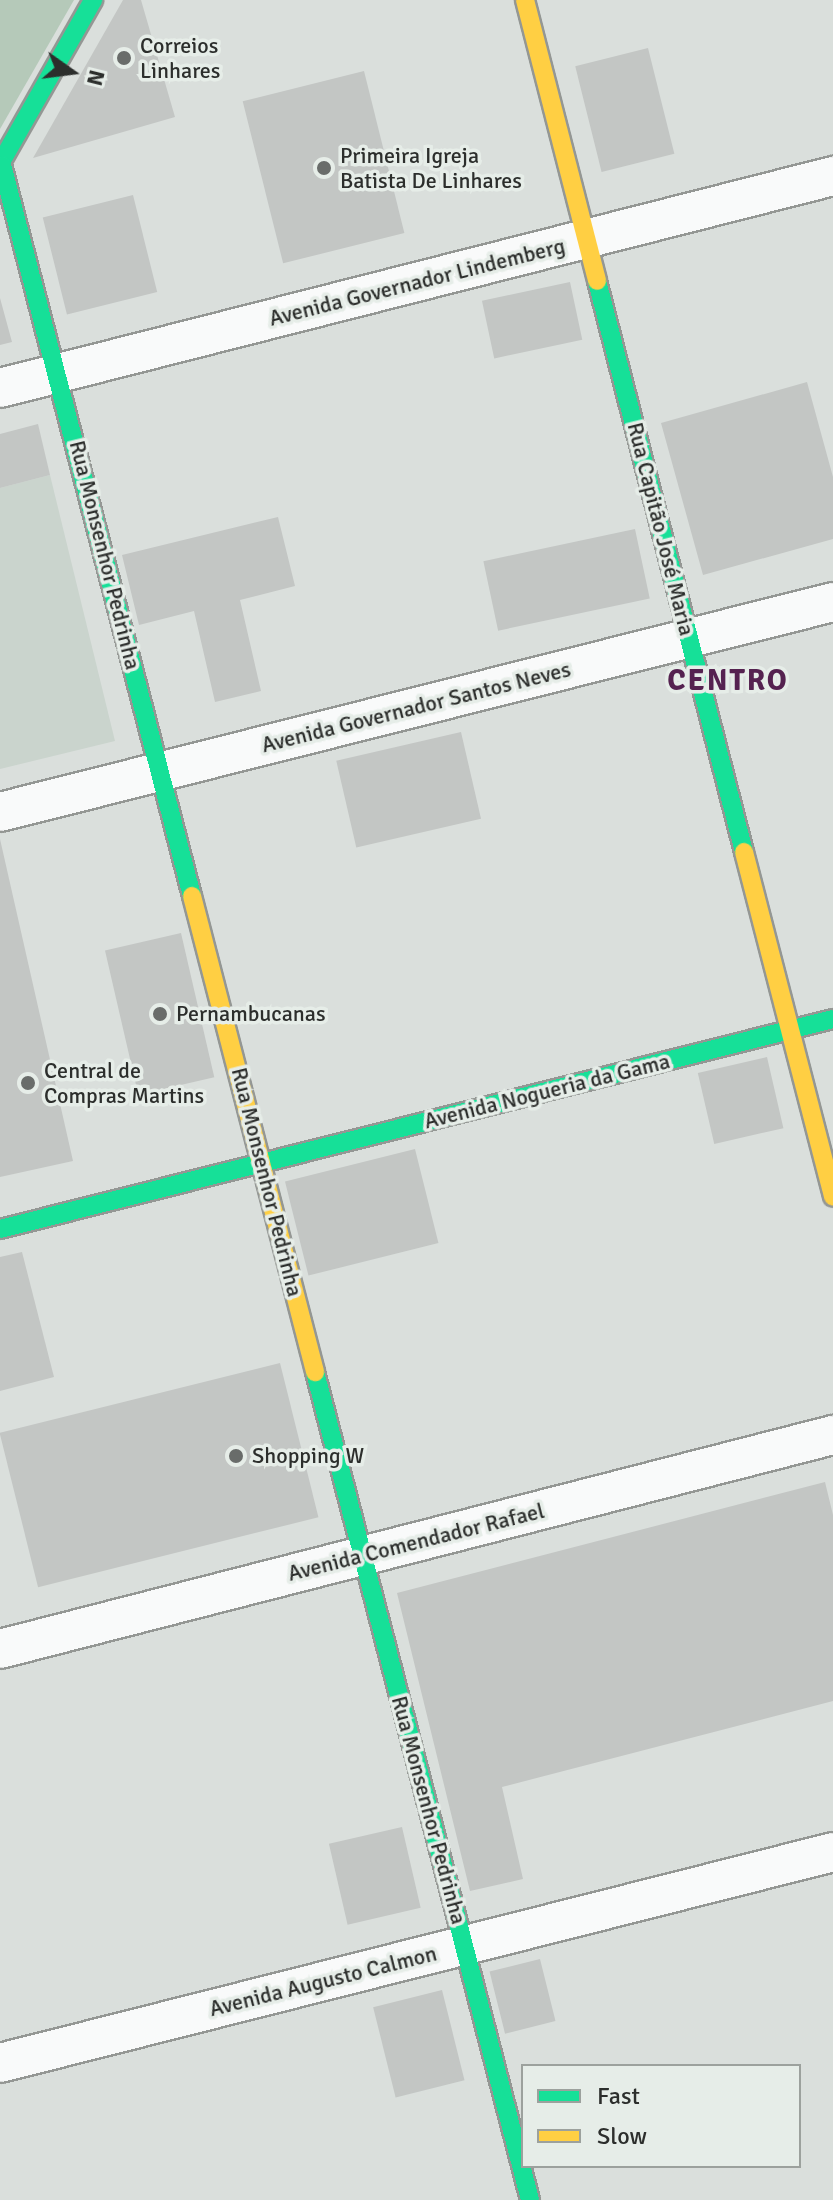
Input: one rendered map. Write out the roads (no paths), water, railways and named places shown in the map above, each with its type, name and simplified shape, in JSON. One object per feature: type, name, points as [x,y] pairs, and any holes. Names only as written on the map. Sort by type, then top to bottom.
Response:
[{"type":"main road","points":[[1,165],[93,0]]},
{"type":"main road","name":"Rua Capitão José Maria","points":[[525,0],[833,1197]]},
{"type":"main road","name":"Rua Monsenhor Pedrinha","points":[[1,165],[58,374],[521,2165]]},
{"type":"main road","name":"Avenida Nogueria da Gama","points":[[0,1229],[833,1019]]},
{"type":"main road","name":"Rua Monsenhor Pedrinha","points":[[522,2168],[530,2200]]},
{"type":"street","name":"Avenida Governador Lindemberg","points":[[0,388],[833,176]]},
{"type":"street","name":"Avenida Governador Santos Neves","points":[[0,812],[833,602]]},
{"type":"street","name":"Avenida Comendador Rafael","points":[[0,1649],[833,1435]]},
{"type":"street","name":"Avenida Augusto Calmon","points":[[0,2063],[833,1852]]},
{"type":"place","name":"Correios Linhares","points":[[124,58]]},
{"type":"place","name":"Primeira Igreja Batista De Linhares","points":[[324,168]]},
{"type":"place","name":"Pernambucanas","points":[[160,1014]]},
{"type":"place","name":"Central de Compras Martins","points":[[28,1083]]},
{"type":"place","name":"Shopping W","points":[[236,1456]]},
{"type":"district","name":"CENTRO","points":[[728,681]]}]
